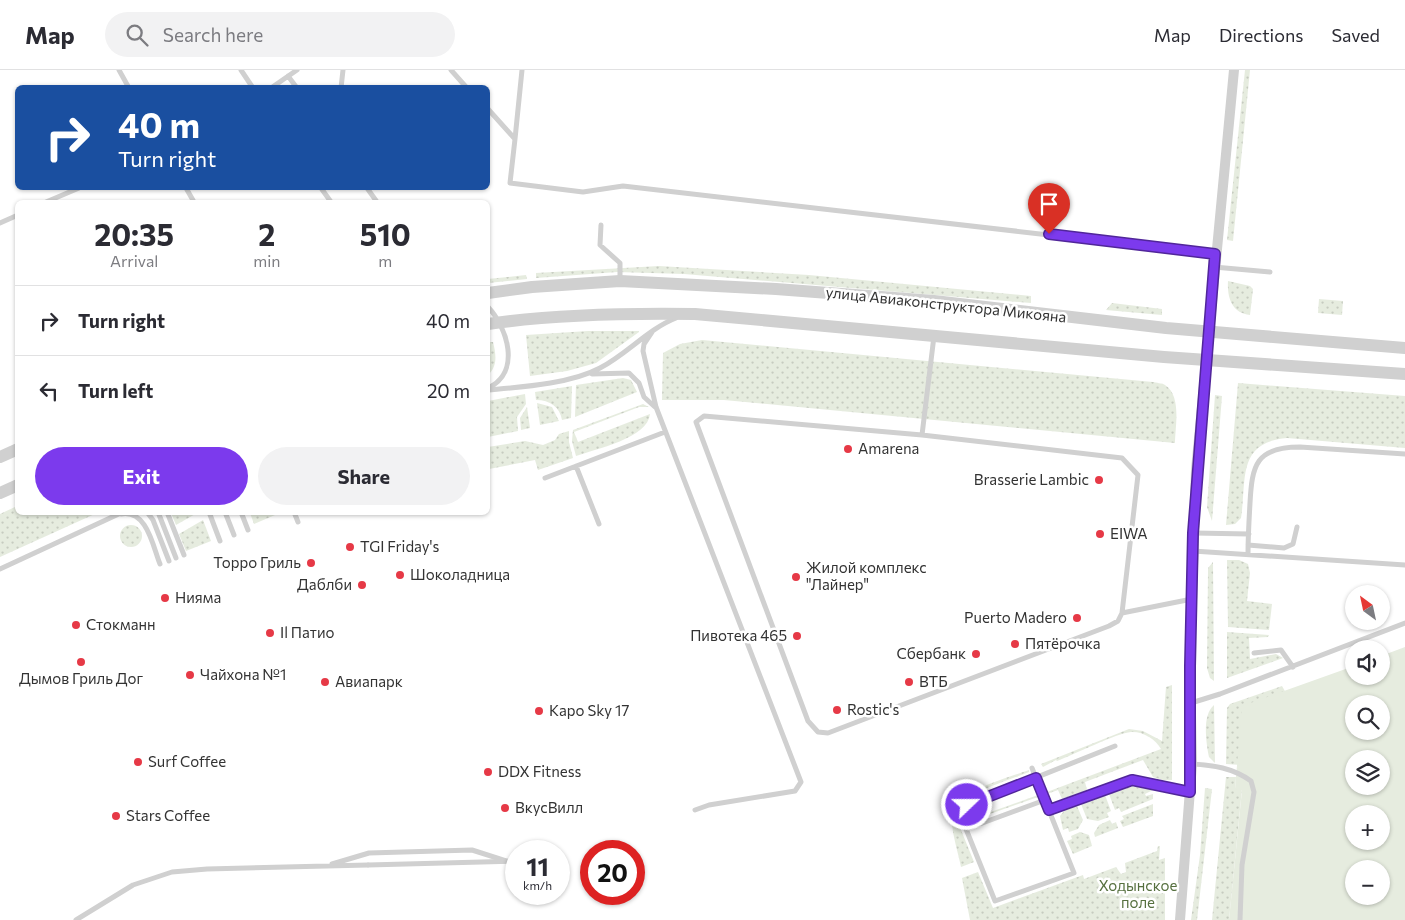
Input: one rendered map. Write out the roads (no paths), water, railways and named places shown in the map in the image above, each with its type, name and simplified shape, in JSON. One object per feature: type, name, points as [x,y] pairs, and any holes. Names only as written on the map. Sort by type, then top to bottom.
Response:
[{"type":"street","points":[[1180,920],[1192,764],[1193,533],[1215,254],[1234,70]]},
{"type":"street","name":"улица Авиаконструктора Микояна","points":[[490,293],[532,287],[620,281],[776,289],[924,300],[1209,332],[1405,348]]},
{"type":"street","name":"улица Авиаконструктора Микояна","points":[[494,323],[535,318],[631,313],[695,314],[1206,359],[1405,374]]},
{"type":"street","points":[[0,457],[15,450]]},
{"type":"street","points":[[0,493],[15,486]]},
{"type":"lane","points":[[119,70],[127,85]]},
{"type":"lane","points":[[241,70],[251,85]]},
{"type":"lane","points":[[275,85],[297,70]]},
{"type":"lane","points":[[341,85],[343,70]]},
{"type":"lane","points":[[451,70],[464,85]]},
{"type":"lane","points":[[522,70],[510,183],[583,192],[623,186],[1215,254]]},
{"type":"lane","points":[[288,76],[295,85]]},
{"type":"lane","points":[[490,112],[515,139]]},
{"type":"lane","points":[[51,200],[74,190]]},
{"type":"lane","points":[[369,190],[376,200]]},
{"type":"lane","points":[[0,223],[15,216]]},
{"type":"lane","points":[[601,225],[600,245],[620,263],[620,281]]},
{"type":"lane","points":[[1214,267],[1270,272]]},
{"type":"lane","points":[[583,375],[614,360],[652,332],[676,318],[695,314]]},
{"type":"lane","points":[[490,387],[499,379],[507,362],[508,344],[494,323]]},
{"type":"lane","points":[[652,332],[644,344],[643,351],[656,407],[801,782],[795,791],[709,805],[695,810]]},
{"type":"lane","points":[[922,435],[934,336]]},
{"type":"lane","points":[[490,389],[583,375],[610,372],[629,373],[639,383],[644,397],[656,407]]},
{"type":"lane","points":[[704,416],[922,435],[1122,458],[1138,475],[1122,613],[1118,621],[1109,626],[828,733],[818,732],[812,728],[696,422],[704,416]]},
{"type":"lane","points":[[545,478],[666,432]]},
{"type":"lane","points":[[1248,554],[1252,475],[1257,462],[1267,453],[1283,447],[1300,447],[1405,454]]},
{"type":"lane","points":[[576,466],[599,524]]},
{"type":"lane","points":[[0,569],[119,515]]},
{"type":"lane","points":[[134,515],[143,522],[160,564]]},
{"type":"lane","points":[[149,515],[169,561]]},
{"type":"lane","points":[[159,515],[176,558]]},
{"type":"lane","points":[[169,515],[184,555]]},
{"type":"lane","points":[[210,515],[220,541]]},
{"type":"lane","points":[[226,515],[234,535]]},
{"type":"lane","points":[[242,515],[248,530]]},
{"type":"lane","points":[[295,515],[298,522]]},
{"type":"lane","points":[[1248,545],[1284,548],[1293,544],[1297,528]]},
{"type":"lane","points":[[1193,533],[1248,534]]},
{"type":"lane","points":[[1193,552],[1405,565]]},
{"type":"lane","points":[[1122,613],[1192,599]]},
{"type":"lane","points":[[1191,703],[1293,667],[1405,623]]},
{"type":"lane","points":[[1254,653],[1281,650],[1293,667]]},
{"type":"lane","points":[[967,805],[1115,746]]},
{"type":"lane","points":[[1192,764],[1218,766],[1244,775],[1251,780],[1254,792],[1242,865],[1240,920]]},
{"type":"lane","points":[[1032,768],[1045,800],[1074,873],[995,901],[966,829],[1045,800]]},
{"type":"lane","points":[[1049,810],[1132,780],[1190,792]]},
{"type":"lane","points":[[324,866],[369,853],[472,850],[505,860]]},
{"type":"lane","points":[[76,920],[133,885],[172,872],[207,868],[505,863]]},
{"type":"place","name":"Amarena","points":[[848,449]]},
{"type":"place","name":"Brasserie Lambic","points":[[1099,480]]},
{"type":"place","name":"EIWA","points":[[1100,534]]},
{"type":"place","name":"TGI Friday's","points":[[350,547]]},
{"type":"place","name":"Торро Гриль","points":[[311,563]]},
{"type":"place","name":"Шоколадница","points":[[400,575]]},
{"type":"place","name":"Жилой комплекс \"Лайнер\"","points":[[796,577]]},
{"type":"place","name":"Даблби","points":[[362,585]]},
{"type":"place","name":"Нияма","points":[[165,598]]},
{"type":"place","name":"Puerto Madero","points":[[1077,618]]},
{"type":"place","name":"Стокманн","points":[[76,625]]},
{"type":"place","name":"Il Патио","points":[[270,633]]},
{"type":"place","name":"Пивотека 465","points":[[797,636]]},
{"type":"place","name":"Пятёрочка","points":[[1015,644]]},
{"type":"place","name":"Сбербанк","points":[[976,654]]},
{"type":"place","name":"Дымов Гриль Дог","points":[[81,662]]},
{"type":"place","name":"Чайхона №1","points":[[190,675]]},
{"type":"place","name":"Авиапарк","points":[[325,682]]},
{"type":"place","name":"ВТБ","points":[[909,682]]},
{"type":"place","name":"Rostic's","points":[[837,710]]},
{"type":"place","name":"Каро Sky 17","points":[[539,711]]},
{"type":"place","name":"Surf Coffee","points":[[138,762]]},
{"type":"place","name":"DDX Fitness","points":[[488,772]]},
{"type":"place","name":"ВкусВилл","points":[[505,808]]},
{"type":"place","name":"Stars Coffee","points":[[116,816]]},
{"type":"park label","name":"Ходынское поле","points":[[1138,894]]}]
